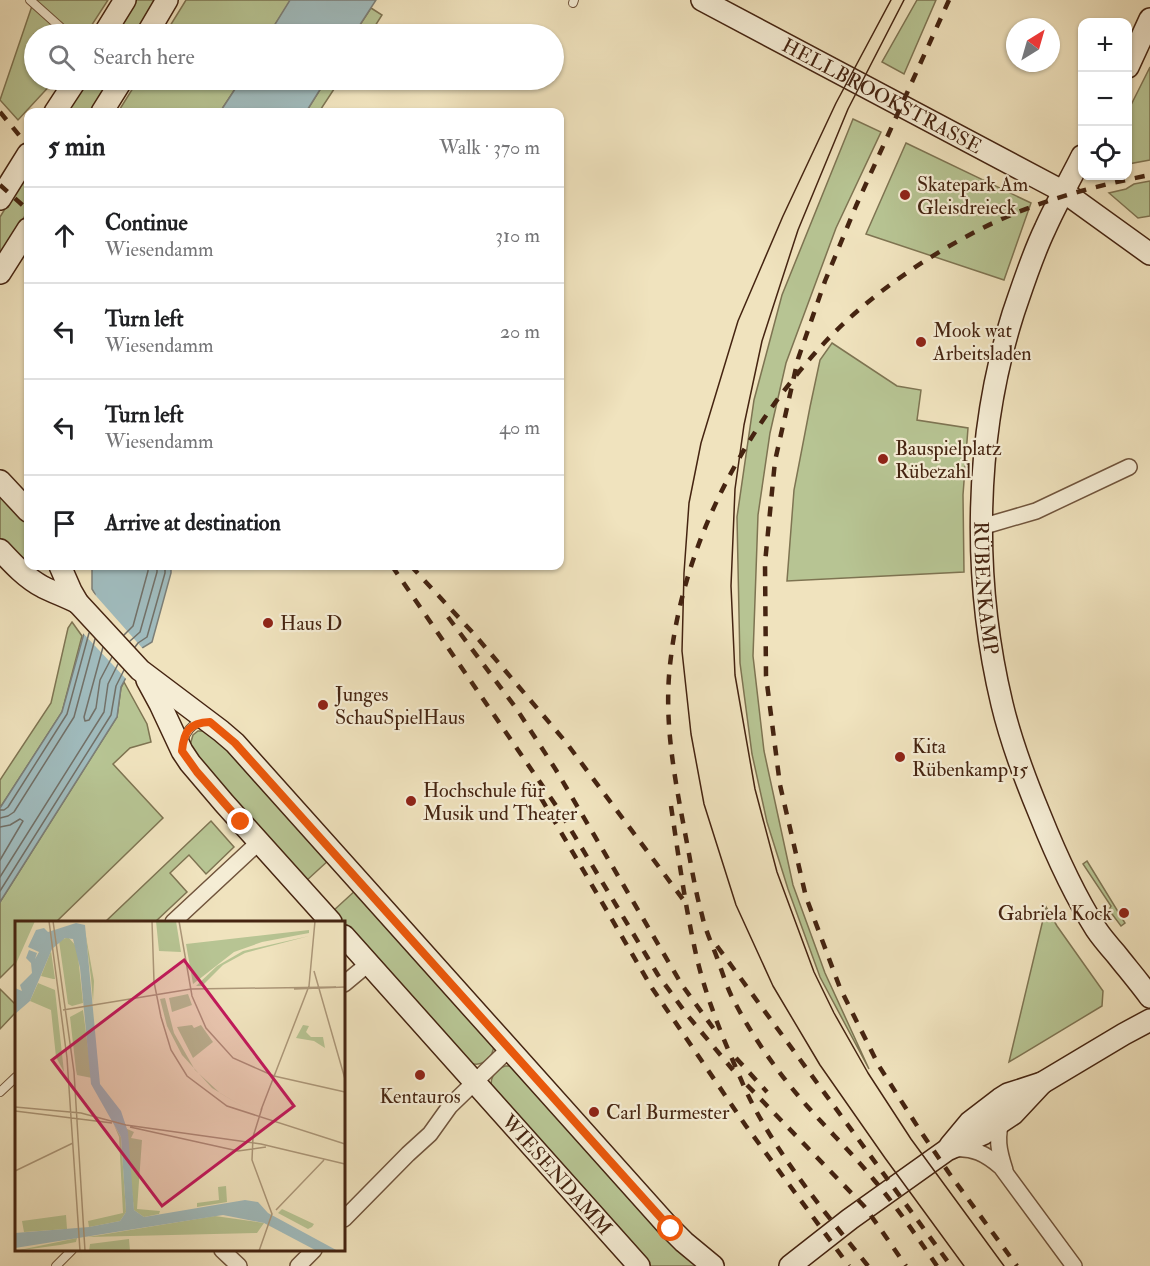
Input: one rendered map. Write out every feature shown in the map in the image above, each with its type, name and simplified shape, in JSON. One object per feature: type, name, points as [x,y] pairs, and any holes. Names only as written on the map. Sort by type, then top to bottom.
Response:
[{"type":"street","points":[[110,24],[125,0]]},
{"type":"street","points":[[153,24],[167,0]]},
{"type":"street","name":"HELLBROOKSTRASSE","points":[[702,0],[1064,192],[1150,254]]},
{"type":"street","points":[[1132,58],[1150,19]]},
{"type":"street","points":[[58,108],[69,90]]},
{"type":"street","points":[[104,108],[116,90]]},
{"type":"street","points":[[0,199],[24,160]]},
{"type":"street","name":"RÜBENKAMP","points":[[1078,165],[1045,228],[1032,260],[1013,315],[1002,357],[990,412],[985,455],[981,527],[984,593],[991,649],[1002,704],[1022,772],[1058,860],[1097,931],[1150,997]]},
{"type":"street","points":[[0,273],[24,235]]},
{"type":"street","points":[[981,527],[1036,511],[1130,467]]},
{"type":"street","points":[[0,481],[24,508]]},
{"type":"street","points":[[3,558],[30,580],[78,603]]},
{"type":"street","points":[[62,570],[70,591],[78,603],[140,670],[153,690],[182,751],[197,772],[330,921]]},
{"type":"street","points":[[140,670],[210,722],[242,751],[667,1225],[713,1266]]},
{"type":"street","points":[[174,921],[259,842]]},
{"type":"street","name":"WIESENDAMM","points":[[345,937],[639,1266]]},
{"type":"street","points":[[345,983],[368,964]]},
{"type":"street","points":[[947,1150],[970,1122],[1000,1099],[1035,1085],[1150,1020]]},
{"type":"street","points":[[345,1218],[430,1134],[450,1106],[509,1049]]},
{"type":"street","points":[[792,1265],[850,1219],[947,1150],[983,1134],[1000,1123],[1023,1105],[1035,1085]]},
{"type":"street","points":[[1000,1123],[998,1145],[1006,1173]]},
{"type":"street","points":[[947,1150],[962,1148],[975,1150],[996,1163],[1006,1173],[1074,1266]]},
{"type":"street","points":[[223,1251],[239,1266]]},
{"type":"street","points":[[298,1266],[313,1251]]},
{"type":"lane","points":[[30,0],[57,24]]},
{"type":"lane","points":[[182,751],[185,735],[190,728],[198,723],[210,722]]},
{"type":"lane","points":[[0,1092],[15,1078]]},
{"type":"lane","points":[[56,1266],[71,1251]]},
{"type":"green space","points":[[34,0],[108,0],[92,24],[26,24]]},
{"type":"green space","points":[[136,0],[159,0],[144,24],[120,24]]},
{"type":"green space","points":[[186,0],[291,0],[275,24],[171,24]]},
{"type":"green space","points":[[917,0],[936,0],[904,74],[882,62]]},
{"type":"green space","points":[[371,8],[382,15],[376,24],[361,24]]},
{"type":"green space","points":[[24,29],[24,90],[46,90],[29,108],[24,108],[24,114],[18,120],[0,100]]},
{"type":"green space","points":[[1150,67],[1150,160],[1132,163],[1132,126],[1132,103]]},
{"type":"green space","points":[[79,90],[104,90],[93,108],[68,108]]},
{"type":"green space","points":[[132,90],[234,90],[223,108],[120,108]]},
{"type":"green space","points":[[320,90],[333,90],[322,108],[308,108]]},
{"type":"green space","points":[[853,119],[881,132],[836,228],[786,363],[770,433],[758,515],[753,656],[764,751],[793,885],[825,973],[869,1069],[820,977],[788,889],[767,822],[752,754],[740,663],[737,517],[754,400],[782,295]]},
{"type":"green space","points":[[906,143],[1031,203],[1004,280],[866,234]]},
{"type":"green space","points":[[24,178],[24,217],[0,256],[0,217]]},
{"type":"green space","points":[[1150,181],[1150,216],[1138,218],[1109,193],[1126,189],[1134,184]]},
{"type":"green space","name":"Bauspielplatz Rübezahl","points":[[832,343],[897,386],[921,390],[917,420],[968,428],[963,495],[964,572],[787,581],[794,490],[820,360]]},
{"type":"green space","points":[[0,495],[24,517],[24,562],[19,561],[0,539]]},
{"type":"green space","points":[[72,622],[82,636],[62,712],[0,808],[0,780],[51,703],[68,628]]},
{"type":"green space","points":[[124,682],[147,724],[151,742],[130,748],[113,764],[163,818],[57,921],[15,921],[15,963],[0,978],[0,902],[117,717]]},
{"type":"green space","points":[[198,731],[206,731],[215,735],[330,859],[306,881],[204,768],[190,745],[193,735]]},
{"type":"green space","points":[[211,821],[234,847],[206,874],[189,855],[170,873],[187,892],[156,921],[106,921]]},
{"type":"green space","points":[[1087,861],[1125,923],[1121,926],[1109,910],[1111,906],[1083,864]]},
{"type":"green space","points":[[357,889],[494,1043],[489,1058],[485,1062],[475,1064],[465,1060],[345,925],[345,921],[342,921],[333,911]]},
{"type":"green space","points":[[1046,907],[1103,991],[1102,1006],[1009,1062]]},
{"type":"green space","points":[[0,989],[15,1004],[15,1013],[0,1029]]},
{"type":"green space","points":[[505,1066],[512,1066],[701,1266],[651,1266],[493,1091],[491,1083],[493,1076]]},
{"type":"water","points":[[290,0],[376,0],[360,24],[275,24]]},
{"type":"water","points":[[234,90],[320,90],[308,108],[223,108]]},
{"type":"water","points":[[92,570],[171,570],[152,642],[142,648],[121,687],[117,717],[0,902],[0,808],[62,712],[95,594],[92,589]]},
{"type":"pier","points":[[89,588],[144,650],[128,681],[81,631],[92,594]]},
{"type":"tram line","points":[[891,0],[836,103],[783,216],[738,321],[701,443],[689,503],[682,651],[691,734],[704,804],[736,905],[773,986],[820,1065],[964,1266]]},
{"type":"tram line","points":[[904,0],[848,109],[798,230],[762,341],[744,425],[735,489],[731,586],[735,675],[755,789],[777,872],[814,972],[868,1073],[911,1139],[1004,1266]]},
{"type":"railway","points":[[949,0],[856,206],[825,281],[798,359],[775,461],[765,563],[766,676],[780,785],[806,897],[840,988],[879,1066],[921,1132],[1017,1266]]},
{"type":"railway","points":[[0,112],[24,141]]},
{"type":"railway","points":[[937,1266],[882,1190],[775,1067],[747,1025],[729,990],[706,930],[693,877],[675,778],[668,697],[675,629],[686,584],[701,539],[719,496],[742,454],[767,414],[795,376],[842,325],[859,309],[915,267],[996,222],[1060,197],[1150,175]]},
{"type":"railway","points":[[0,185],[24,206]]},
{"type":"railway","points":[[395,570],[559,810],[658,975],[688,1016],[733,1070]]},
{"type":"railway","points":[[415,570],[474,634],[565,741],[685,902]]},
{"type":"railway","points":[[448,617],[516,708],[556,770],[682,985],[716,1032]]},
{"type":"railway","points":[[541,798],[652,988],[746,1126],[849,1266]]},
{"type":"railway","points":[[671,806],[697,960],[721,1033],[754,1107],[779,1149],[807,1189],[868,1266]]},
{"type":"railway","points":[[717,946],[951,1266]]},
{"type":"railway","points":[[736,1058],[767,1092]]},
{"type":"railway","points":[[747,1085],[864,1206],[906,1266]]},
{"type":"place","name":"Skatepark Am Gleisdreieck","points":[[905,195]]},
{"type":"place","name":"Mook wat Arbeitsladen","points":[[921,342]]},
{"type":"place","name":"Bauspielplatz Rübezahl","points":[[883,459]]},
{"type":"place","name":"Haus D","points":[[268,623]]},
{"type":"place","name":"Junges SchauSpielHaus","points":[[323,705]]},
{"type":"place","name":"Kita Rübenkamp 15","points":[[900,757]]},
{"type":"place","name":"Hochschule für Musik und Theater","points":[[411,801]]},
{"type":"place","name":"Gabriela Kock","points":[[1124,913]]},
{"type":"place","name":"Kentauros","points":[[420,1075]]},
{"type":"place","name":"Carl Burmester","points":[[594,1112]]},
{"type":"route","points":[[241,822],[197,772],[182,751],[185,735],[198,723],[210,722],[235,743],[671,1229]]}]
